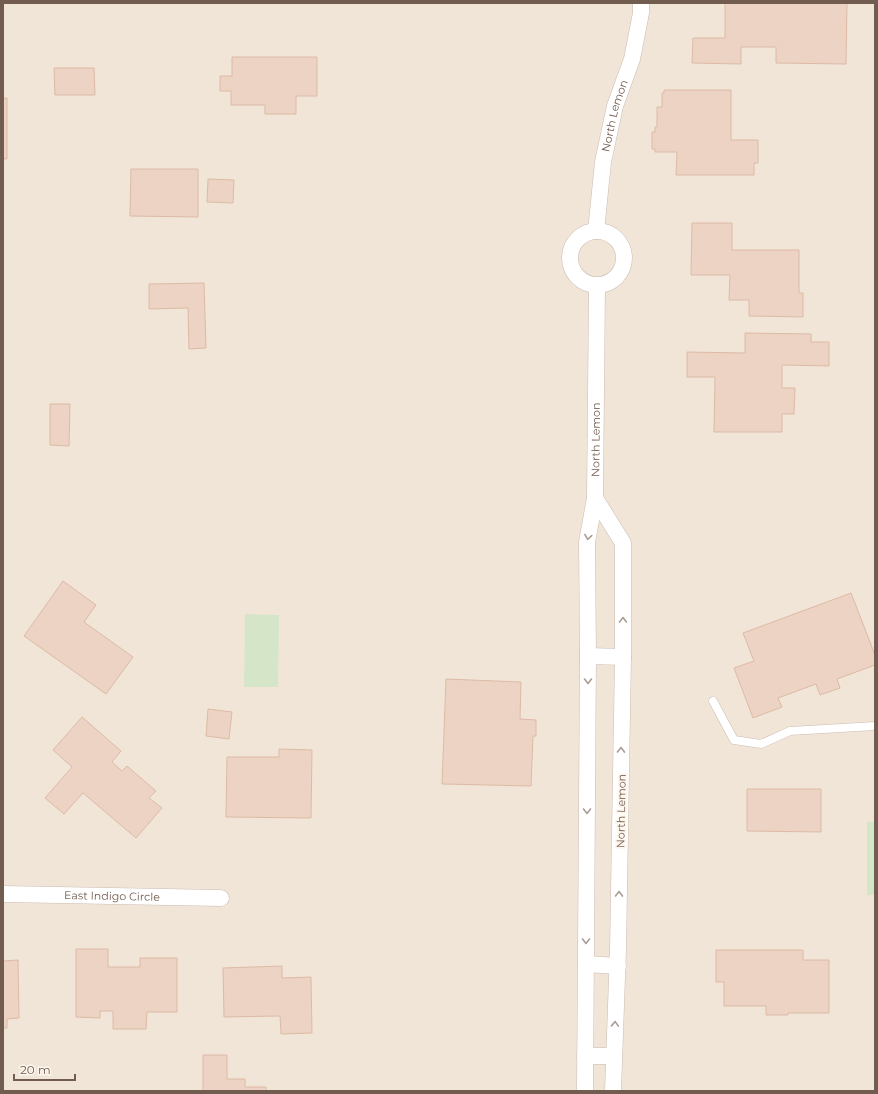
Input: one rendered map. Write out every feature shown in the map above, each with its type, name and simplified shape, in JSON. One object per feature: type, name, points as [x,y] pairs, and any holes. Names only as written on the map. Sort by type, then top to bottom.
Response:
[{"type":"street","name":"North Lemon","points":[[596,231],[603,162],[615,106],[632,59],[641,14],[641,3]]},
{"type":"street","points":[[596,231],[606,232],[616,238],[623,248],[625,260],[622,271],[616,279],[607,284],[598,286],[588,284],[579,279],[573,271],[570,260],[571,250],[576,241],[585,234],[596,231]]},
{"type":"street","name":"North Lemon","points":[[585,1091],[588,656],[587,542],[595,498],[598,286]]},
{"type":"street","name":"North Lemon","points":[[595,498],[623,543],[623,657],[618,966],[613,1091]]},
{"type":"street","points":[[588,656],[623,657]]},
{"type":"street","name":"East Indigo Circle","points":[[3,894],[221,898]]},
{"type":"street","points":[[586,964],[618,966]]},
{"type":"street","points":[[585,1056],[614,1056]]},
{"type":"lane","points":[[713,700],[734,740],[761,744],[790,731],[875,726]]},
{"type":"shaded area","points":[[3,3],[875,3],[875,1091],[3,1091]]},
{"type":"green space","points":[[245,614],[279,615],[278,687],[244,687]]},
{"type":"green space","points":[[867,822],[875,822],[875,895],[867,895]]},
{"type":"building","points":[[725,3],[847,3],[846,64],[776,63],[776,47],[741,47],[741,64],[692,63],[693,38],[725,38]]},
{"type":"building","points":[[232,57],[317,57],[317,96],[296,96],[296,114],[265,114],[265,105],[231,105],[231,91],[220,91],[220,76],[232,76]]},
{"type":"building","points":[[54,68],[94,68],[95,95],[55,95]]},
{"type":"building","points":[[664,90],[731,90],[731,140],[758,140],[758,163],[754,163],[754,175],[676,175],[677,152],[655,152],[655,149],[652,149],[652,132],[655,132],[655,127],[657,127],[657,107],[662,107],[662,93],[664,93]]},
{"type":"building","points":[[3,98],[7,98],[7,159],[3,159]]},
{"type":"building","points":[[131,169],[198,169],[198,217],[130,216]]},
{"type":"building","points":[[208,179],[234,180],[233,203],[207,202]]},
{"type":"building","points":[[692,223],[732,223],[732,250],[799,250],[799,293],[803,293],[803,317],[749,316],[749,300],[729,300],[730,275],[691,275]]},
{"type":"building","points":[[204,283],[206,348],[189,349],[188,308],[149,309],[149,284]]},
{"type":"building","points":[[745,333],[811,334],[811,342],[829,342],[829,366],[782,365],[782,388],[795,388],[794,414],[782,414],[782,432],[714,432],[715,377],[687,377],[687,352],[745,353]]},
{"type":"building","points":[[50,404],[70,404],[69,446],[50,445]]},
{"type":"building","points":[[63,581],[96,605],[84,622],[133,657],[106,694],[24,636]]},
{"type":"building","points":[[851,593],[875,655],[875,665],[837,679],[840,688],[820,695],[816,684],[778,698],[782,707],[753,718],[734,668],[754,661],[743,633]]},
{"type":"building","points":[[446,679],[521,682],[520,719],[536,720],[536,736],[533,736],[531,786],[442,784]]},
{"type":"building","points":[[208,709],[232,712],[229,739],[206,736]]},
{"type":"building","points":[[82,717],[121,751],[112,762],[122,771],[127,766],[156,791],[149,798],[162,808],[136,838],[83,793],[64,814],[45,798],[72,767],[53,750]]},
{"type":"building","points":[[279,749],[312,750],[311,818],[226,817],[227,757],[279,757]]},
{"type":"building","points":[[747,789],[821,789],[821,832],[747,831]]},
{"type":"building","points":[[76,949],[108,949],[108,967],[140,967],[140,958],[177,958],[177,1012],[147,1012],[146,1029],[113,1029],[113,1011],[100,1011],[100,1018],[76,1017]]},
{"type":"building","points":[[716,950],[803,950],[803,960],[829,960],[829,1013],[788,1013],[788,1015],[766,1015],[766,1006],[724,1006],[724,982],[716,982]]},
{"type":"building","points":[[18,960],[19,1018],[7,1019],[7,1028],[3,1028],[3,961]]},
{"type":"building","points":[[282,966],[282,978],[311,977],[312,1033],[281,1034],[280,1016],[224,1017],[223,968]]},
{"type":"building","points":[[203,1055],[227,1055],[227,1079],[245,1079],[245,1087],[266,1087],[266,1091],[203,1091]]}]
